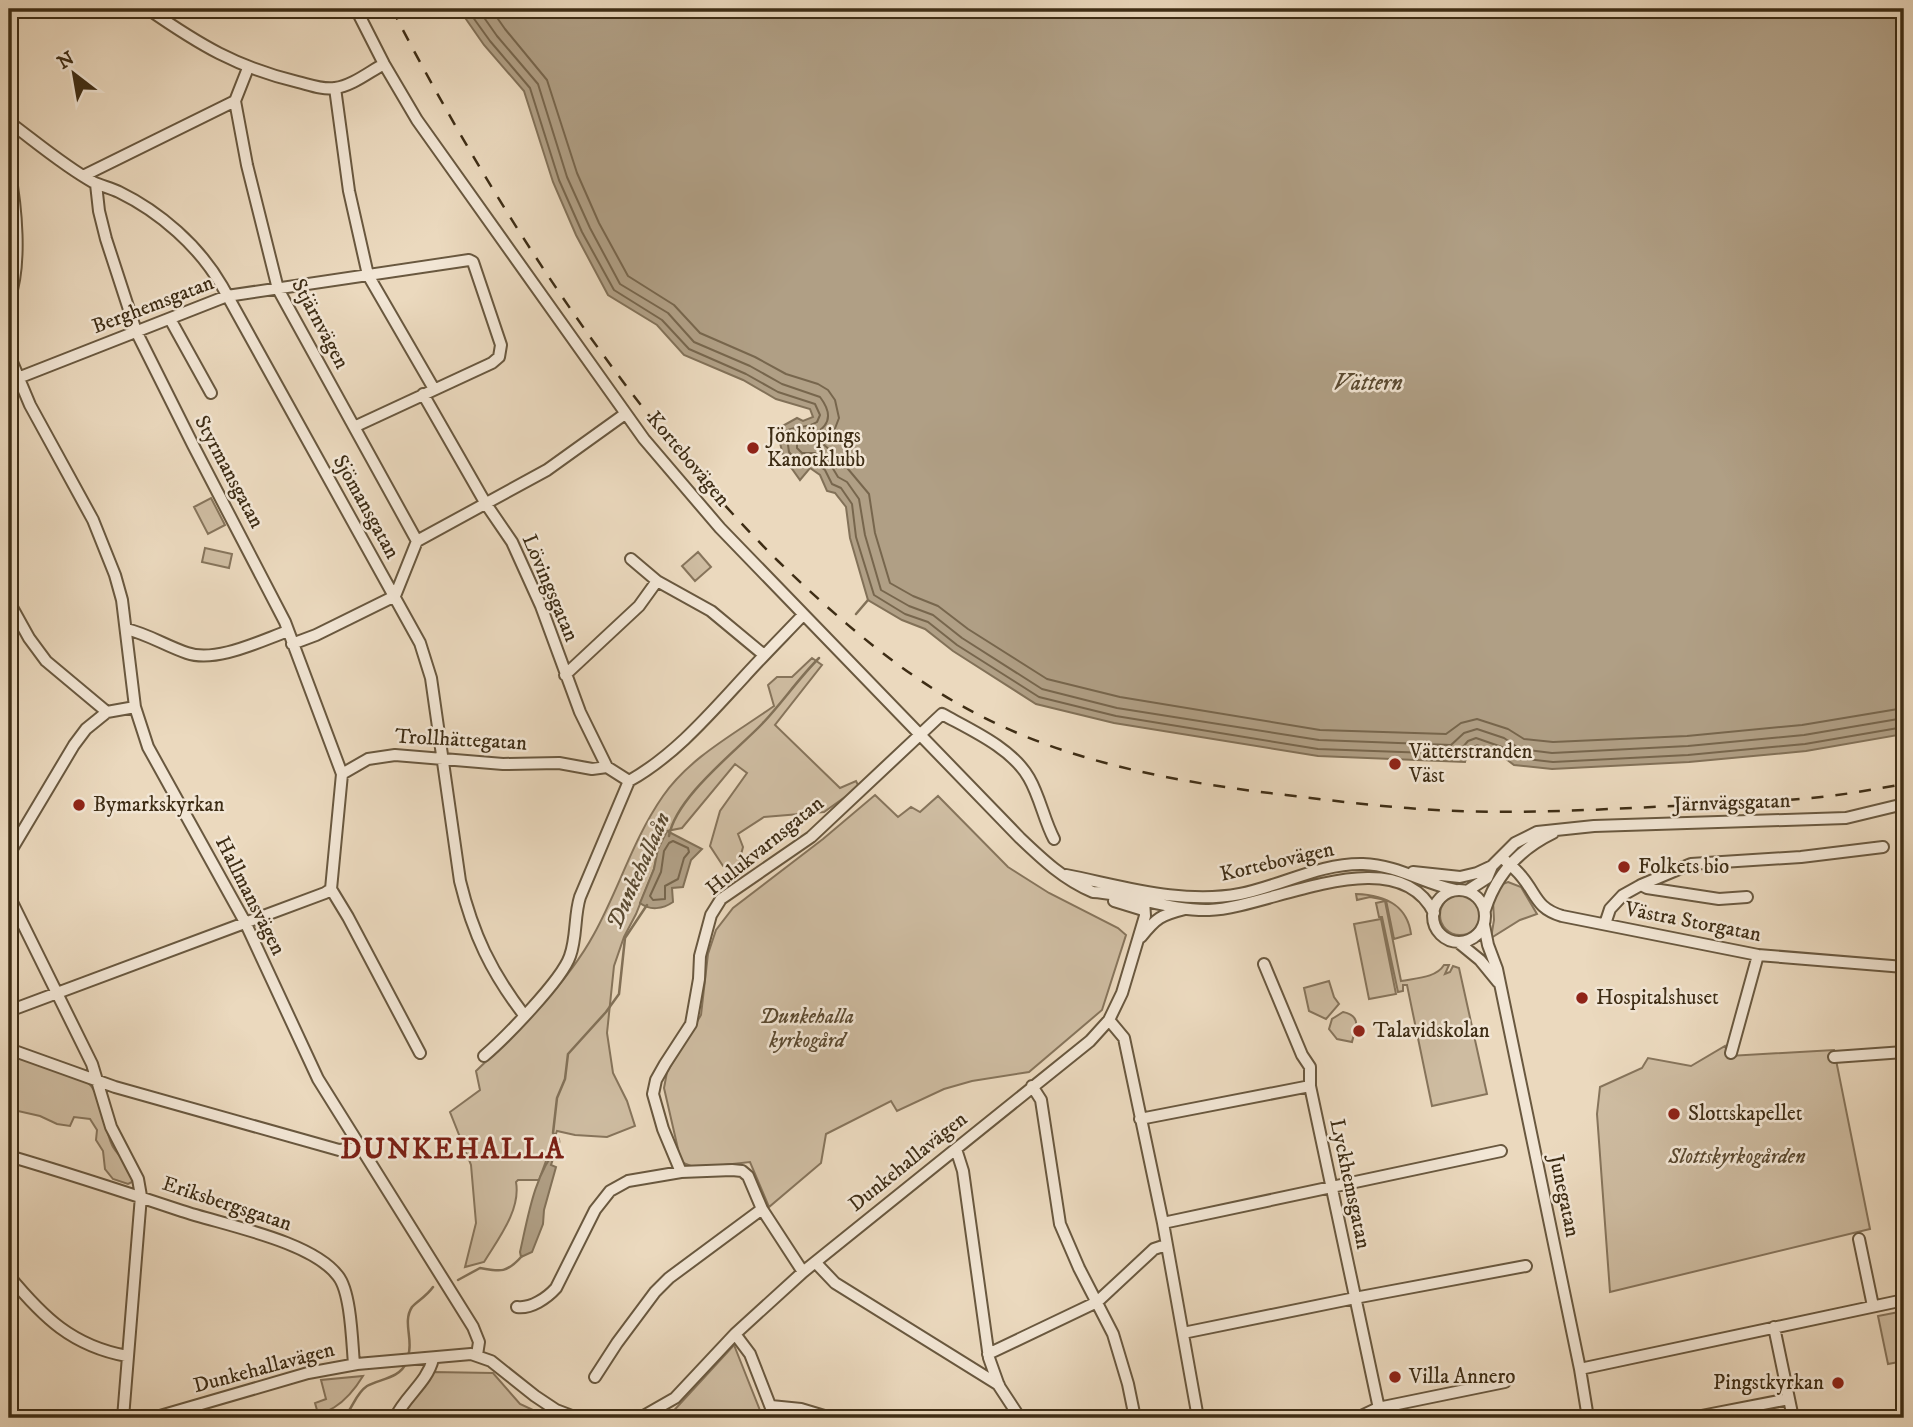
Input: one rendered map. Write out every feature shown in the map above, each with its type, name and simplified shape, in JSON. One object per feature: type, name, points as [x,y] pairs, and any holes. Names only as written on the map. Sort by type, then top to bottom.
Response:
[{"type":"street","points":[[148,9],[193,40],[248,68],[324,88],[346,85],[384,64]]},
{"type":"street","name":"Kortebovägen","points":[[356,9],[417,120],[625,414],[720,528],[1020,838],[1063,875],[1078,886],[1093,892],[1188,908],[1231,908],[1326,882],[1369,878],[1392,882],[1416,891],[1426,899],[1434,913]]},
{"type":"street","points":[[83,176],[234,101],[248,68]]},
{"type":"street","name":"Lövingsgatan","points":[[335,88],[349,191],[368,275],[486,505],[512,542],[527,572],[580,712],[607,767]]},
{"type":"street","name":"Stjärnvägen","points":[[234,101],[278,289],[417,541]]},
{"type":"street","name":"Sjömansgatan","points":[[9,122],[83,176],[96,184],[121,192],[172,227],[215,273],[377,567],[411,622],[431,678],[460,881],[467,911],[482,951],[524,1015]]},
{"type":"street","points":[[9,168],[16,236],[9,300]]},
{"type":"street","name":"Styrmansgatan","points":[[96,184],[106,239],[136,331],[288,631],[342,774]]},
{"type":"street","name":"Berghemsgatan","points":[[18,378],[228,296],[469,260],[473,262],[501,352],[492,363],[428,392]]},
{"type":"street","points":[[170,319],[211,393]]},
{"type":"street","name":"Hallmansvägen","points":[[10,361],[93,520],[115,575],[126,629],[135,707],[153,758],[245,922],[315,1073],[473,1327],[478,1342],[477,1355]]},
{"type":"street","points":[[354,427],[428,392]]},
{"type":"street","points":[[292,644],[395,596],[417,541],[547,470],[625,414]]},
{"type":"street","points":[[631,559],[657,581],[711,611],[764,654]]},
{"type":"street","points":[[565,675],[639,606],[657,581]]},
{"type":"street","points":[[9,602],[29,638],[46,661],[107,712]]},
{"type":"street","points":[[484,1056],[566,966],[575,940],[580,897],[629,781],[653,768],[709,716],[803,615]]},
{"type":"street","points":[[126,629],[142,632],[195,655],[223,653],[288,631]]},
{"type":"street","points":[[9,854],[86,729],[107,712],[135,707]]},
{"type":"street","name":"Hulukvarnsgatan","points":[[681,1172],[663,1129],[653,1094],[656,1080],[691,1024],[700,956],[711,915],[721,899],[811,837],[942,714],[998,747],[1019,764],[1030,779],[1054,839]]},
{"type":"street","name":"Trollhättegatan","points":[[342,774],[359,763],[382,756],[503,764],[559,763],[592,769],[607,767],[629,781]]},
{"type":"street","points":[[342,774],[331,889],[420,1053]]},
{"type":"street","name":"Järnvägsgatan","points":[[1467,891],[1487,878],[1492,866],[1501,856],[1528,835],[1537,832],[1594,826],[1846,818],[1904,804]]},
{"type":"street","name":"Järnvägsgatan","points":[[1485,911],[1496,882],[1531,846],[1559,831]]},
{"type":"street","points":[[1605,925],[1610,909],[1623,895],[1683,866],[1702,862],[1801,857],[1883,847]]},
{"type":"street","name":"Västra Storgatan","points":[[1501,856],[1545,908],[1562,916],[1758,955],[1904,967]]},
{"type":"street","name":"Kortebovägen","points":[[1063,875],[1144,901],[1240,894],[1347,865],[1373,865],[1408,872],[1436,886],[1455,890]]},
{"type":"street","points":[[1408,872],[1460,877],[1492,866]]},
{"type":"street","points":[[1641,885],[1719,900],[1747,897]]},
{"type":"street","points":[[9,1011],[314,898],[331,889]]},
{"type":"street","points":[[1455,890],[1467,891],[1480,900],[1485,911],[1484,925],[1472,938],[1458,942],[1440,933],[1435,924],[1434,913],[1440,898],[1455,890]]},
{"type":"street","points":[[9,896],[92,1064],[111,1127],[138,1179],[141,1196],[123,1418]]},
{"type":"street","name":"Dunkehallavägen","points":[[640,1418],[675,1398],[735,1334],[803,1272],[1090,1041],[1109,1020],[1122,993],[1146,911],[1144,901]]},
{"type":"street","points":[[1136,944],[1155,919],[1188,908]]},
{"type":"street","name":"Junegatan","points":[[1484,925],[1496,969],[1580,1368],[1588,1418]]},
{"type":"street","name":"Junegatan","points":[[1458,942],[1480,960],[1498,982]]},
{"type":"street","points":[[1731,1053],[1758,955]]},
{"type":"street","name":"Lyckhemsgatan","points":[[1264,964],[1302,1055],[1310,1067],[1310,1086],[1379,1413]]},
{"type":"street","points":[[1109,1020],[1124,1038],[1163,1223],[1198,1418]]},
{"type":"street","points":[[9,1049],[97,1081],[339,1150],[360,1147]]},
{"type":"street","points":[[1833,1057],[1904,1052]]},
{"type":"street","points":[[1032,1086],[1041,1100],[1059,1224],[1113,1334],[1135,1418]]},
{"type":"street","points":[[1140,1119],[1310,1086]]},
{"type":"street","points":[[956,1149],[963,1171],[988,1354],[999,1386],[1018,1418]]},
{"type":"street","points":[[1163,1223],[1501,1151]]},
{"type":"street","name":"Eriksbergsgatan","points":[[9,1156],[141,1196],[302,1250],[323,1261],[338,1275],[346,1288],[354,1364]]},
{"type":"street","points":[[517,1307],[524,1308],[533,1304],[549,1296],[556,1288],[595,1210],[610,1191],[628,1181],[681,1172],[742,1171],[752,1183],[762,1209],[803,1272]]},
{"type":"street","points":[[595,1377],[655,1292],[669,1278],[762,1209]]},
{"type":"street","points":[[1860,1239],[1873,1306]]},
{"type":"street","points":[[988,1354],[1097,1302],[1154,1249],[1166,1245]]},
{"type":"street","points":[[816,1263],[835,1283],[999,1386]]},
{"type":"street","points":[[1183,1333],[1527,1266]]},
{"type":"street","points":[[9,1276],[41,1311],[67,1334],[98,1350],[127,1356]]},
{"type":"street","points":[[1580,1368],[1904,1300]]},
{"type":"street","points":[[1774,1327],[1793,1418]]},
{"type":"street","points":[[735,1334],[750,1354],[775,1418]]},
{"type":"street","points":[[477,1355],[506,1371],[556,1410],[577,1418]]},
{"type":"street","name":"Dunkehallavägen","points":[[153,1418],[308,1373],[354,1364],[477,1355]]},
{"type":"street","points":[[395,1418],[402,1405],[430,1371],[433,1359]]},
{"type":"street","points":[[1357,1418],[1505,1382]]},
{"type":"street","points":[[1691,1418],[1789,1399]]},
{"type":"street","points":[[771,1406],[801,1409],[831,1418]]},
{"type":"green space","points":[[211,498],[225,525],[208,534],[194,507]]},
{"type":"green space","points":[[205,548],[232,554],[229,568],[202,562]]},
{"type":"green space","points":[[698,552],[711,567],[695,581],[682,566]]},
{"type":"green space","points":[[812,658],[822,665],[775,725],[840,788],[856,781],[859,787],[824,812],[764,817],[738,834],[743,847],[737,870],[723,866],[710,846],[720,811],[747,773],[735,764],[682,828],[667,831],[658,848],[654,869],[614,966],[607,1033],[613,1073],[627,1101],[635,1126],[607,1137],[557,1131],[539,1180],[516,1182],[517,1193],[512,1214],[484,1262],[465,1267],[476,1223],[471,1165],[450,1112],[480,1090],[476,1071],[540,1007],[583,953],[603,917],[652,812],[674,782],[714,746],[774,706],[768,685],[777,677],[792,677]]},
{"type":"green space","name":"Dunkehalla kyrkogård","points":[[875,795],[898,817],[911,807],[920,812],[938,796],[1008,867],[1126,935],[1102,1010],[1029,1072],[972,1081],[944,1089],[897,1111],[891,1101],[826,1134],[821,1163],[769,1207],[750,1162],[696,1168],[681,1162],[664,1088],[667,1072],[701,1015],[708,954],[716,930],[733,908]]},
{"type":"green space","points":[[1508,882],[1521,887],[1537,914],[1520,920],[1491,938],[1493,901],[1500,885]]},
{"type":"green space","points":[[1356,894],[1376,896],[1385,899],[1399,908],[1405,915],[1411,934],[1394,939],[1386,900],[1370,897],[1357,900]]},
{"type":"green space","points":[[1460,895],[1468,896],[1474,901],[1479,907],[1479,923],[1474,929],[1468,934],[1460,935],[1452,934],[1446,929],[1441,923],[1440,915],[1441,907],[1446,901],[1452,896]]},
{"type":"green space","points":[[1385,901],[1401,981],[1431,975],[1444,965],[1449,965],[1445,974],[1450,972],[1453,966],[1459,968],[1487,1094],[1432,1106],[1407,985],[1403,985],[1403,991],[1398,992],[1382,917],[1379,917],[1376,903]]},
{"type":"green space","points":[[1381,919],[1396,994],[1369,999],[1354,924]]},
{"type":"green space","points":[[1329,981],[1339,1004],[1326,1019],[1309,1011],[1304,988]]},
{"type":"green space","points":[[1343,1012],[1355,1020],[1352,1042],[1337,1039],[1329,1029],[1332,1019]]},
{"type":"green space","name":"Slottskyrkogården","points":[[1725,1046],[1729,1056],[1834,1050],[1870,1229],[1610,1292],[1597,1114],[1600,1087],[1642,1068],[1648,1058],[1691,1066]]},
{"type":"green space","points":[[9,1053],[84,1079],[91,1085],[99,1101],[112,1145],[129,1166],[132,1182],[128,1184],[113,1179],[105,1169],[103,1151],[96,1140],[97,1130],[90,1119],[74,1117],[70,1126],[9,1109]]},
{"type":"green space","points":[[1904,1311],[1904,1361],[1888,1364],[1878,1316]]},
{"type":"green space","points":[[734,1345],[763,1418],[666,1418],[668,1417]]},
{"type":"green space","points":[[433,1372],[493,1373],[520,1404],[550,1418],[401,1418]]},
{"type":"green space","points":[[363,1376],[350,1394],[334,1408],[315,1415],[293,1418],[317,1410],[315,1403],[326,1399],[321,1380]]},
{"type":"water","name":"Vättern","points":[[459,9],[1904,9],[1904,734],[1806,751],[1689,762],[1552,769],[1514,765],[1498,753],[1477,745],[1468,751],[1465,762],[1318,756],[1114,723],[1036,704],[953,651],[925,629],[902,620],[868,600],[850,538],[846,507],[835,493],[827,491],[820,475],[810,468],[800,480],[783,456],[777,429],[797,418],[803,421],[813,417],[810,409],[776,399],[743,380],[684,355],[657,325],[608,295],[576,235],[553,182],[524,91],[484,45]]},
{"type":"water","points":[[667,831],[702,849],[691,860],[683,887],[672,888],[673,902],[661,908],[652,908],[640,903],[654,869],[658,849]]},
{"type":"water","points":[[558,1147],[560,1154],[555,1153],[551,1165],[556,1167],[544,1210],[543,1224],[532,1252],[521,1257],[533,1197],[543,1170]]},
{"type":"waterway","name":"Dunkehallaån","points":[[856,614],[868,600]]},
{"type":"waterway","name":"Dunkehallaån","points":[[669,836],[674,821],[694,791],[762,724],[819,658]]},
{"type":"waterway","name":"Dunkehallaån","points":[[556,1150],[559,1140],[553,1133],[557,1098],[565,1079],[568,1054],[619,994],[625,938],[647,905]]},
{"type":"waterway","name":"Dunkehallaån","points":[[458,1280],[480,1268],[508,1268],[522,1256]]},
{"type":"waterway","name":"Dunkehallaån","points":[[408,1356],[409,1313],[433,1287]]},
{"type":"waterway","name":"Dunkehallaån","points":[[343,1418],[363,1389],[399,1372],[406,1363]]},
{"type":"railway","points":[[392,9],[431,82],[517,228],[564,300],[666,437],[721,501],[778,561],[821,601],[889,658],[962,706],[1039,742],[1120,767],[1244,790],[1393,807],[1499,812],[1560,811],[1800,799],[1904,784]]},
{"type":"place","name":"Jönköpings Kanotklubb","points":[[753,448]]},
{"type":"place","name":"Vätterstranden Väst","points":[[1395,764]]},
{"type":"place","name":"Bymarkskyrkan","points":[[79,805]]},
{"type":"place","name":"Folkets bio","points":[[1624,867]]},
{"type":"place","name":"Hospitalshuset","points":[[1582,998]]},
{"type":"place","name":"Talavidskolan","points":[[1359,1031]]},
{"type":"place","name":"Slottskapellet","points":[[1674,1114]]},
{"type":"place","name":"Villa Annero","points":[[1395,1377]]},
{"type":"place","name":"Pingstkyrkan","points":[[1838,1383]]},
{"type":"district","name":"DUNKEHALLA","points":[[453,1149]]}]
